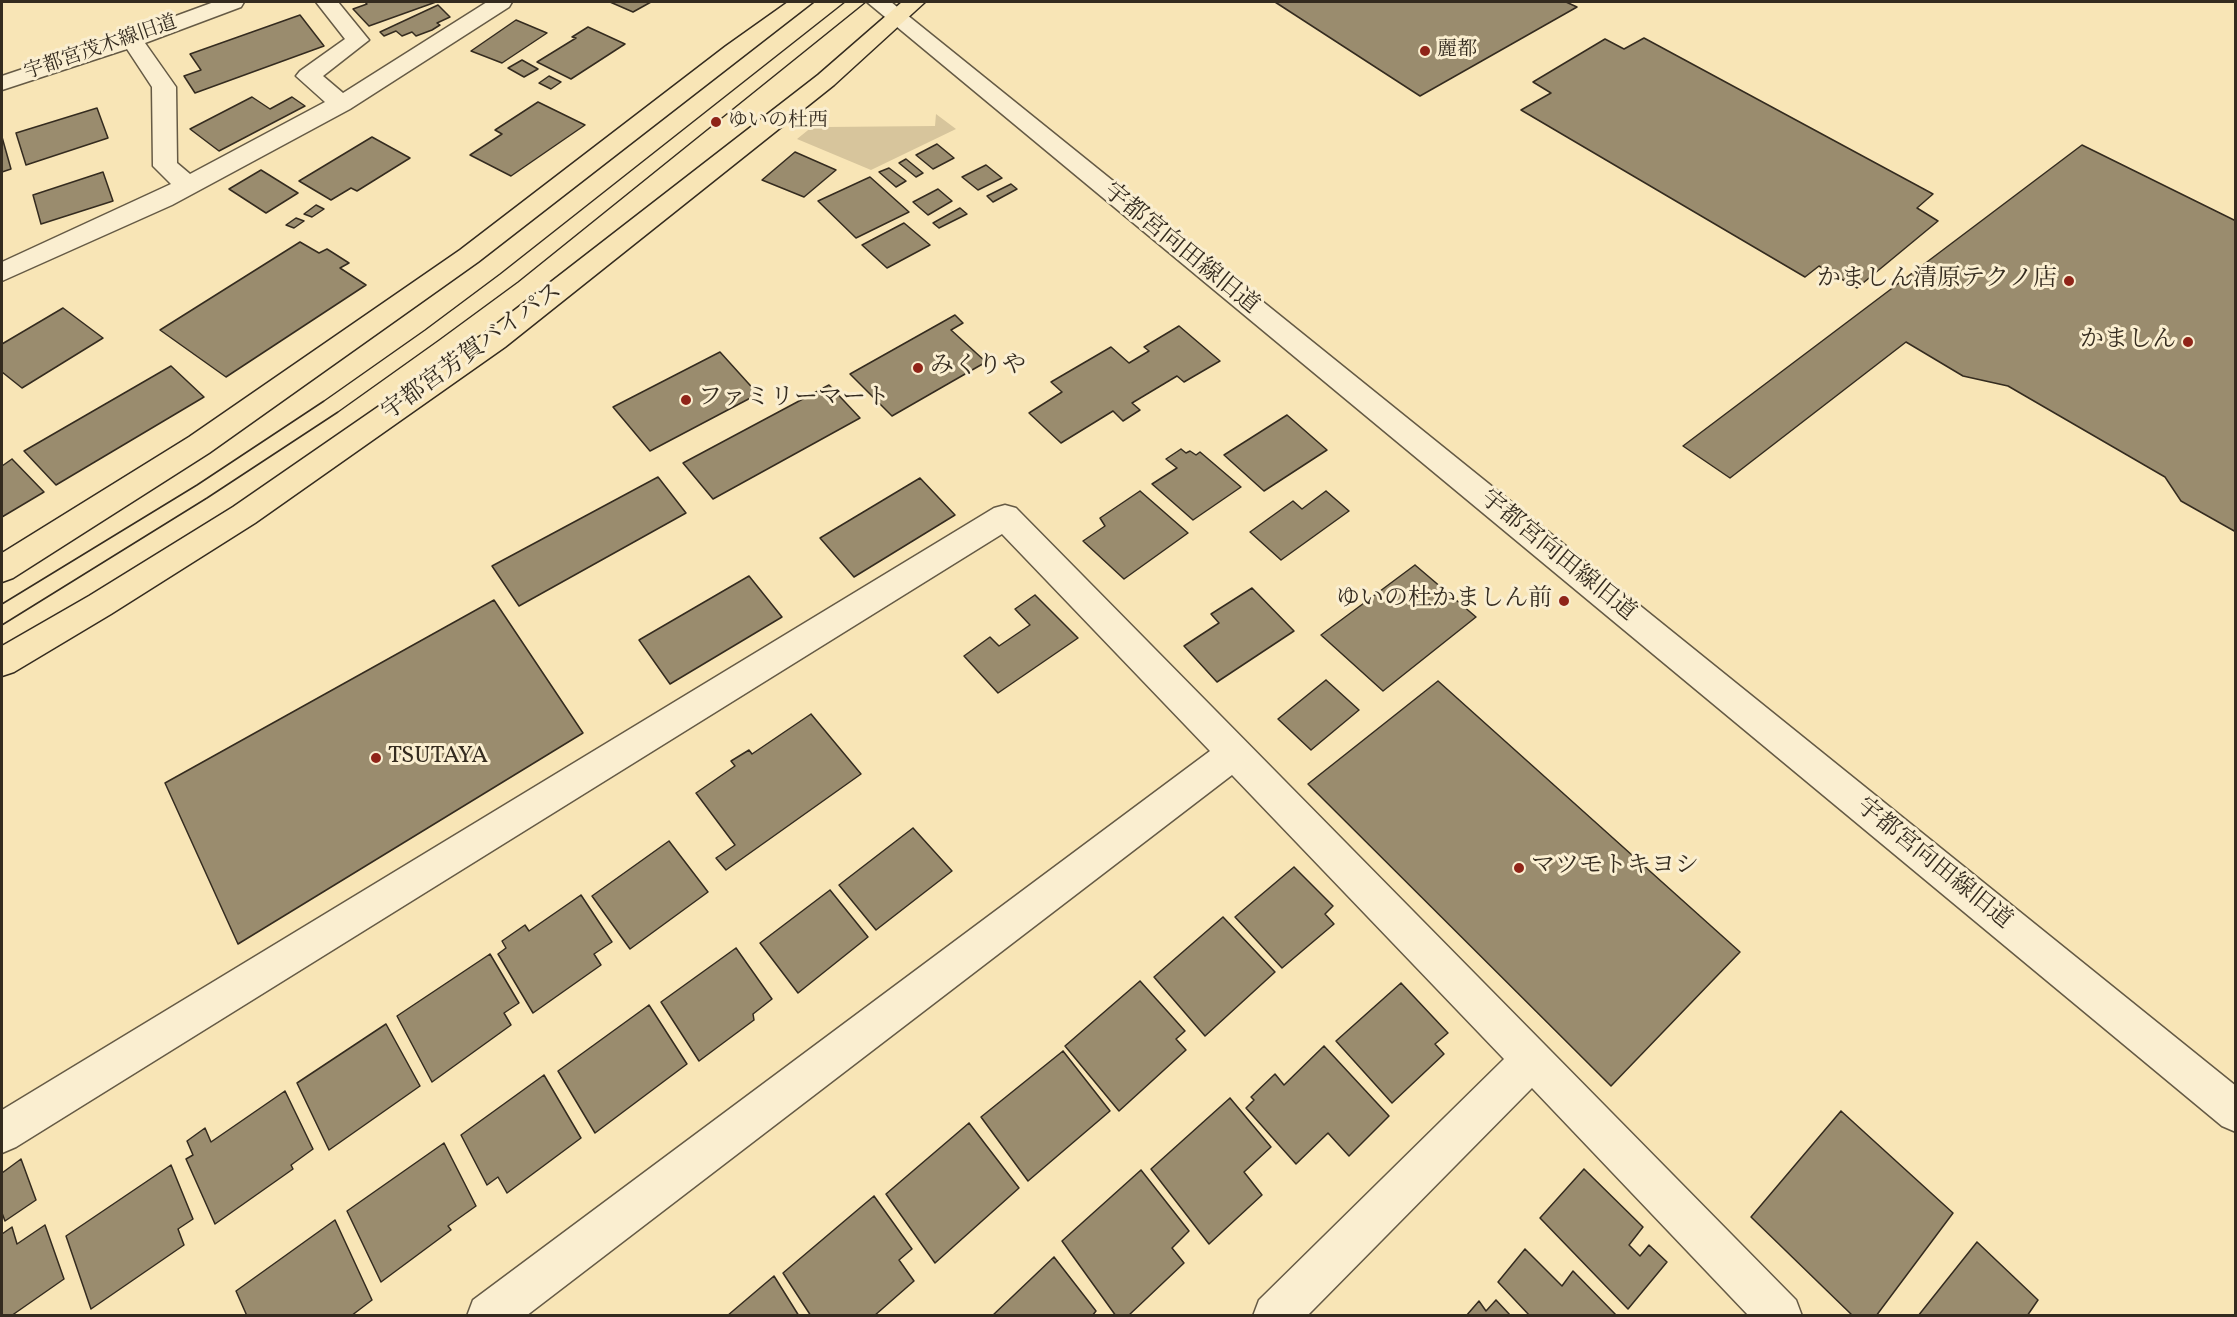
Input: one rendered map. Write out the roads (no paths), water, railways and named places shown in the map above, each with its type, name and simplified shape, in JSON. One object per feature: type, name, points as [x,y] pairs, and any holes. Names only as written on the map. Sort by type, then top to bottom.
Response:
[{"type":"main road","points":[[2,569],[199,445],[470,256],[767,26],[802,2]]},
{"type":"main road","name":"宇都宮芳賀バイパス","points":[[2,662],[244,515],[495,340],[826,80],[896,7]]},
{"type":"street","name":"宇都宮茂木線旧道","points":[[2,83],[132,40],[233,2]]},
{"type":"street","points":[[327,2],[358,40],[308,76],[342,104]]},
{"type":"street","points":[[2,272],[189,186],[342,104],[501,2]]},
{"type":"street","name":"宇都宮向田線旧道","points":[[896,7],[2235,1112]]},
{"type":"street","points":[[132,40],[164,87],[165,166],[189,186]]},
{"type":"street","points":[[2,1133],[1005,518],[1780,1316]]},
{"type":"street","points":[[489,1316],[1234,753]]},
{"type":"street","points":[[1275,1316],[1532,1060]]},
{"type":"tram line","points":[[2,604],[197,485],[324,401],[425,330],[500,274],[845,2]]},
{"type":"tram line","points":[[2,625],[207,498],[338,412],[439,340],[518,282],[866,2]]},
{"type":"place","name":"麗都","points":[[1425,51]]},
{"type":"place","name":"ゆいの杜西","points":[[716,122]]},
{"type":"place","name":"かましん清原テクノ店","points":[[2069,281]]},
{"type":"place","name":"かましん","points":[[2188,342]]},
{"type":"place","name":"みくりや","points":[[918,368]]},
{"type":"place","name":"ファミリーマート","points":[[686,400]]},
{"type":"place","name":"ゆいの杜かましん前","points":[[1564,601]]},
{"type":"place","name":"TSUTAYA","points":[[376,758]]},
{"type":"place","name":"マツモトキヨシ","points":[[1519,868]]}]
